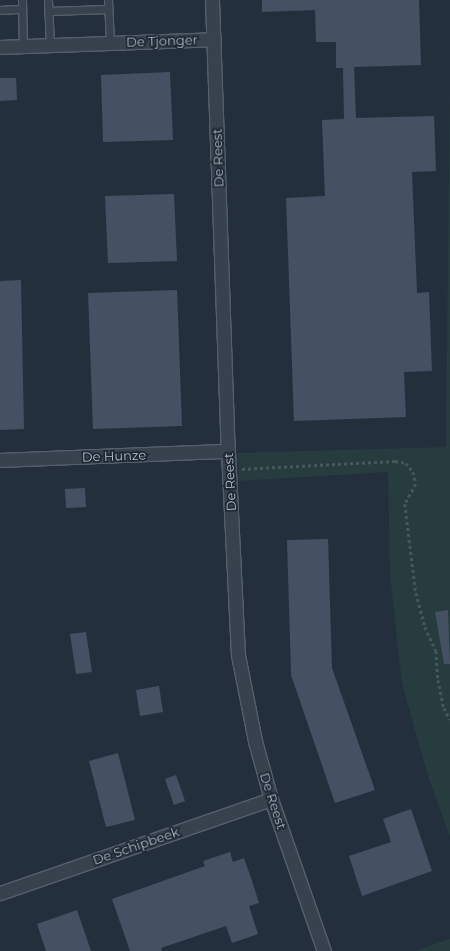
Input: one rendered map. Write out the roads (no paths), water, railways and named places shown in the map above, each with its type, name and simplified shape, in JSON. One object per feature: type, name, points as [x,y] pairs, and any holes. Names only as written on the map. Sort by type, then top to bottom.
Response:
[{"type":"street","name":"De Reest","points":[[212,0],[228,451],[238,655],[255,741],[271,799],[324,951]]},
{"type":"street","name":"De Tjonger","points":[[0,47],[214,39]]},
{"type":"street","name":"De Hunze","points":[[0,460],[228,451]]},
{"type":"street","name":"De Schipbeek","points":[[0,893],[271,799]]},
{"type":"lane","points":[[22,0],[23,46]]},
{"type":"lane","points":[[48,0],[50,45]]},
{"type":"lane","name":"De Tjonger","points":[[108,0],[110,43]]},
{"type":"lane","points":[[0,10],[22,9]]},
{"type":"lane","points":[[48,11],[108,9]]}]
